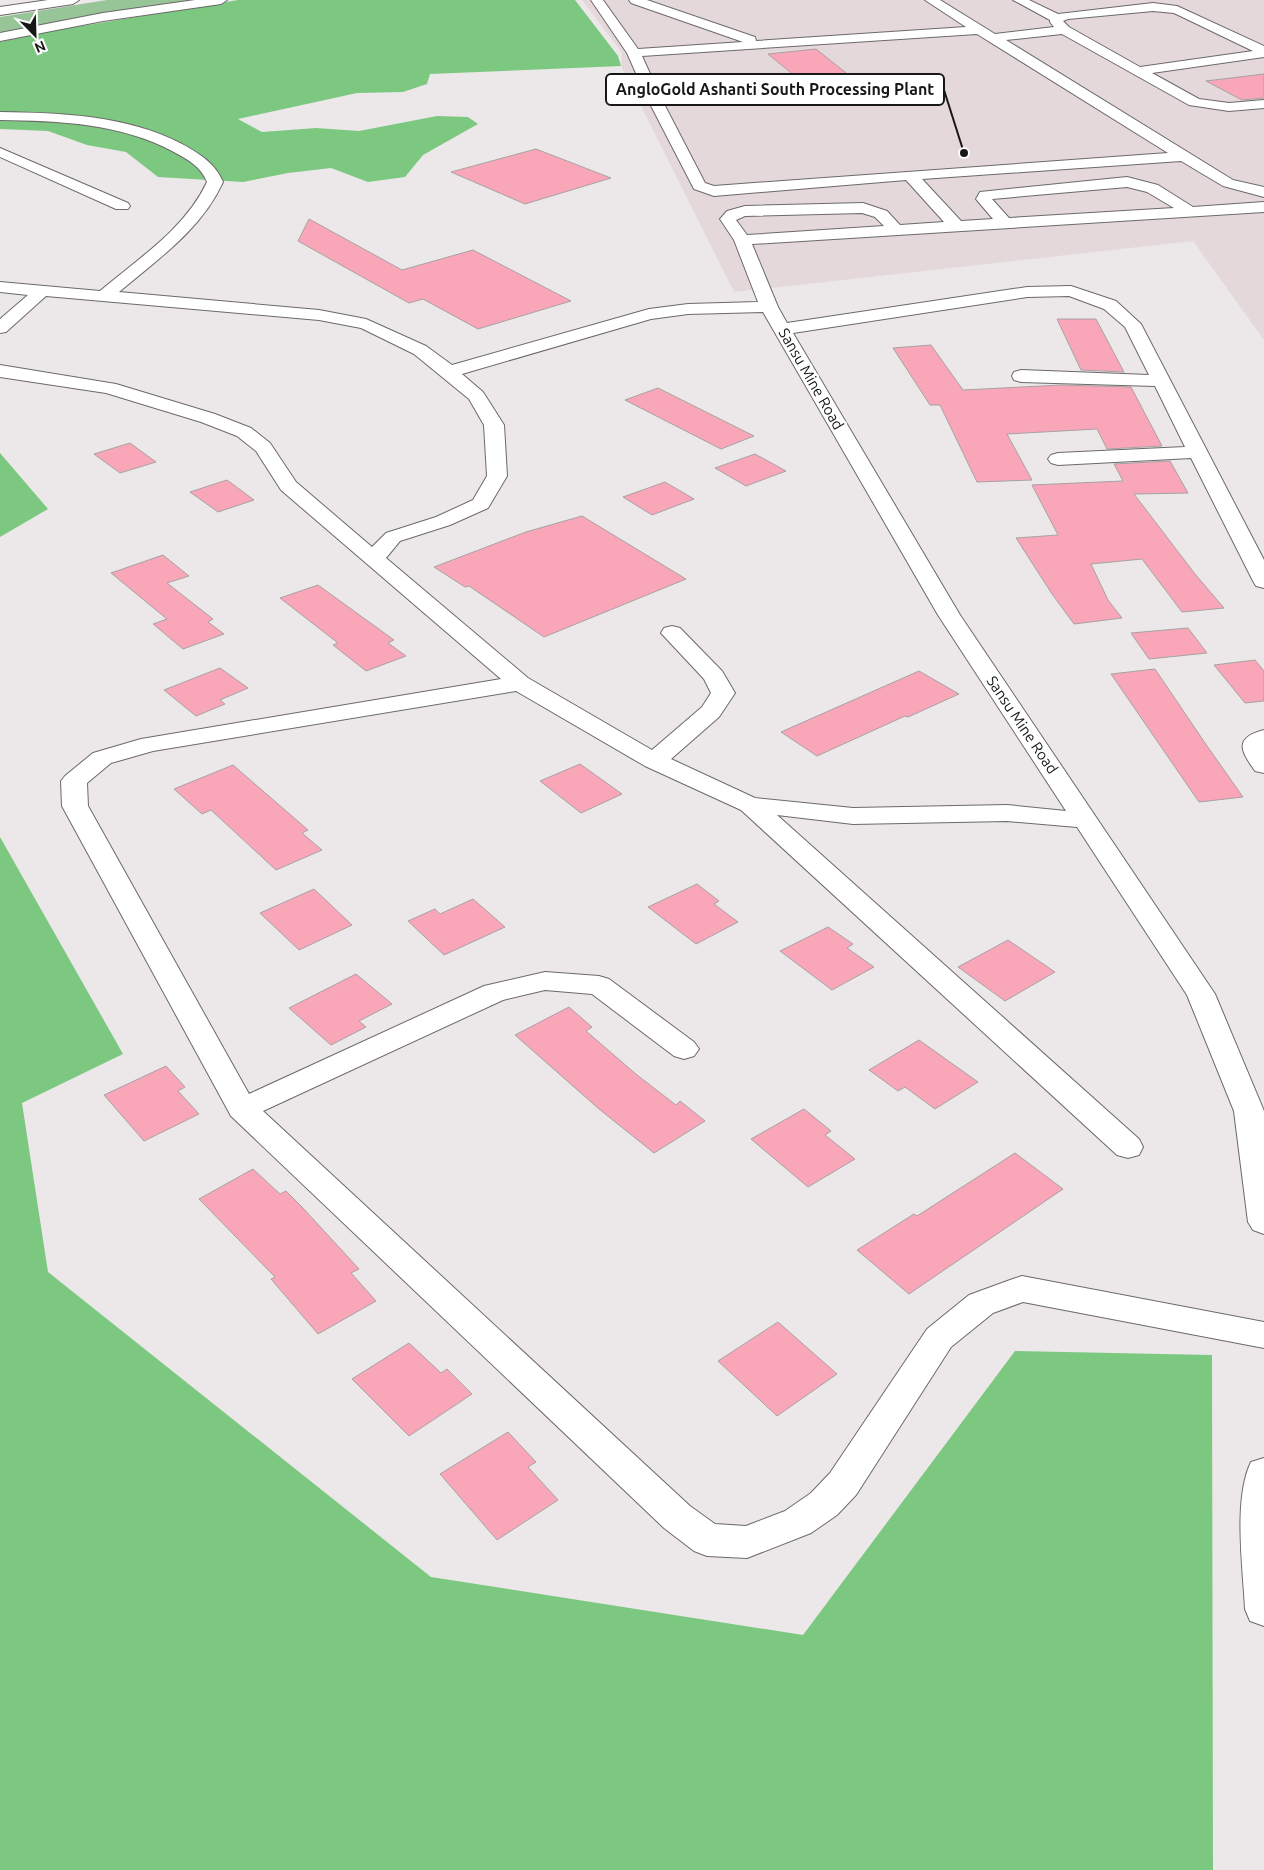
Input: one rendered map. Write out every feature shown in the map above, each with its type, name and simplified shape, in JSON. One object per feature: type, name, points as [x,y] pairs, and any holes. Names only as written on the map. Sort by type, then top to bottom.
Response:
[{"type":"street","points":[[0,12],[73,0]]},
{"type":"street","points":[[0,37],[104,17],[221,0]]},
{"type":"street","points":[[597,0],[634,53],[654,98],[699,186],[706,190],[714,191],[1184,156]]},
{"type":"street","points":[[635,0],[761,44]]},
{"type":"street","points":[[931,0],[1228,183],[1264,192]]},
{"type":"street","points":[[1019,0],[1057,18],[1153,7],[1177,10],[1264,52]]},
{"type":"street","points":[[1057,18],[1056,22],[1064,30],[1194,102],[1234,108],[1264,104]]},
{"type":"street","points":[[634,53],[977,30]]},
{"type":"street","points":[[991,38],[1064,30]]},
{"type":"street","points":[[1138,71],[1264,52]]},
{"type":"street","points":[[0,116],[64,117],[123,126],[172,144],[210,168],[215,182],[209,195],[186,227],[105,295]]},
{"type":"street","points":[[0,152],[122,206]]},
{"type":"street","points":[[910,175],[956,226]]},
{"type":"street","points":[[1005,223],[984,199],[985,196],[1127,182],[1143,183],[1189,211]]},
{"type":"street","points":[[994,210],[1168,197]]},
{"type":"street","points":[[742,240],[1264,207]]},
{"type":"street","name":"Sansu Mine Road","points":[[896,230],[880,214],[863,208],[745,212],[733,214],[728,219],[742,240],[769,307],[949,615],[1201,994],[1248,1111],[1264,1222]]},
{"type":"street","points":[[0,286],[42,292],[105,295],[319,315],[366,324],[420,350],[476,396],[494,425],[497,476],[481,504],[443,521],[393,537],[372,560]]},
{"type":"street","points":[[783,330],[1027,292],[1071,291],[1110,305],[1132,324],[1264,581]]},
{"type":"street","points":[[0,328],[42,292]]},
{"type":"street","points":[[449,372],[649,314],[688,309],[769,307]]},
{"type":"street","points":[[0,371],[109,388],[208,418],[244,432],[263,447],[288,486],[372,560],[520,683],[654,761],[750,805],[1128,1147]]},
{"type":"street","points":[[1021,376],[1162,381]]},
{"type":"street","points":[[1058,459],[1198,452]]},
{"type":"street","points":[[654,761],[710,712],[723,693],[714,676],[672,632]]},
{"type":"street","points":[[520,683],[150,744],[102,758],[74,781],[75,806],[242,1109],[678,1517],[707,1540],[746,1542],[798,1522],[824,1504],[843,1484],[939,1338],[981,1304],[1022,1288],[1264,1335]]},
{"type":"street","points":[[1264,737],[1254,743],[1254,752],[1264,766]]},
{"type":"street","points":[[750,805],[854,816],[1007,813],[1085,820]]},
{"type":"street","points":[[242,1109],[494,994],[545,981],[599,986],[684,1049]]},
{"type":"street","points":[[1264,1473],[1259,1511],[1264,1609]]},
{"type":"shaded area","points":[[582,0],[1264,0],[1264,340],[1193,241],[734,292],[621,66],[622,53]]},
{"type":"green space","points":[[107,0],[195,0],[0,33],[0,17]]},
{"type":"green space","points":[[238,0],[575,0],[618,56],[621,66],[430,74],[427,84],[403,92],[357,93],[238,119],[262,132],[316,128],[359,131],[437,116],[468,117],[478,124],[423,155],[405,177],[368,182],[331,168],[288,173],[243,182],[158,177],[126,152],[87,145],[48,131],[0,129],[0,42],[34,34]]},
{"type":"green space","points":[[0,453],[48,509],[0,537]]},
{"type":"green space","points":[[0,837],[123,1054],[22,1103],[48,1272],[431,1577],[803,1635],[1015,1351],[1212,1355],[1213,1870],[0,1870]]},
{"type":"building","points":[[816,49],[850,76],[801,81],[768,54]]},
{"type":"building","points":[[1264,74],[1264,98],[1242,100],[1206,81]]},
{"type":"building","points":[[536,149],[611,178],[525,204],[451,172]]},
{"type":"building","points":[[309,219],[402,270],[473,250],[571,301],[478,329],[423,299],[409,303],[298,241]]},
{"type":"building","points":[[1057,319],[1096,319],[1124,372],[1081,370]]},
{"type":"building","points":[[931,345],[963,390],[1061,385],[1131,387],[1162,446],[1107,449],[1097,429],[1007,434],[1032,480],[977,482],[940,405],[930,405],[893,348]]},
{"type":"building","points":[[658,388],[754,436],[721,449],[625,400]]},
{"type":"building","points":[[130,443],[156,462],[120,473],[94,454]]},
{"type":"building","points":[[755,454],[786,471],[746,486],[715,468]]},
{"type":"building","points":[[1170,461],[1188,493],[1134,494],[1195,574],[1224,608],[1182,612],[1142,559],[1091,564],[1108,600],[1122,618],[1074,624],[1016,538],[1058,535],[1032,485],[1123,481],[1114,464]]},
{"type":"building","points":[[227,480],[254,500],[218,512],[190,492]]},
{"type":"building","points":[[665,482],[694,499],[652,515],[623,497]]},
{"type":"building","points":[[582,516],[686,579],[544,637],[469,586],[465,587],[434,567],[526,532]]},
{"type":"building","points":[[163,555],[189,576],[167,583],[213,619],[208,622],[224,634],[183,649],[153,624],[167,619],[111,573]]},
{"type":"building","points":[[318,585],[394,640],[388,643],[406,656],[366,671],[333,645],[338,643],[280,598]]},
{"type":"building","points":[[1188,628],[1207,653],[1149,659],[1131,633]]},
{"type":"building","points":[[1255,660],[1264,671],[1264,701],[1245,703],[1214,665]]},
{"type":"building","points":[[220,668],[248,688],[220,700],[225,704],[196,716],[164,690]]},
{"type":"building","points":[[1155,669],[1243,797],[1199,802],[1111,674]]},
{"type":"building","points":[[919,671],[959,694],[817,756],[781,732]]},
{"type":"building","points":[[580,764],[622,794],[581,813],[540,781]]},
{"type":"building","points":[[233,765],[308,830],[302,833],[322,850],[276,870],[211,810],[202,814],[174,789]]},
{"type":"building","points":[[697,884],[719,901],[714,904],[738,922],[696,944],[648,907]]},
{"type":"building","points":[[314,889],[352,925],[299,950],[260,913]]},
{"type":"building","points":[[473,899],[505,927],[444,955],[408,921],[435,909],[440,914]]},
{"type":"building","points":[[828,927],[853,944],[847,948],[874,967],[832,990],[780,951]]},
{"type":"building","points":[[1008,940],[1055,972],[1005,1001],[958,967]]},
{"type":"building","points":[[356,974],[392,1004],[359,1021],[366,1027],[331,1045],[289,1008]]},
{"type":"building","points":[[569,1007],[592,1027],[586,1031],[637,1075],[676,1105],[680,1101],[705,1121],[654,1153],[599,1109],[515,1035]]},
{"type":"building","points":[[919,1040],[978,1082],[935,1109],[905,1087],[898,1091],[869,1070]]},
{"type":"building","points":[[166,1066],[185,1087],[178,1091],[199,1114],[144,1141],[104,1095]]},
{"type":"building","points":[[804,1109],[831,1131],[825,1135],[855,1159],[808,1187],[751,1139]]},
{"type":"building","points":[[1015,1153],[1063,1189],[909,1294],[857,1250],[914,1214],[917,1216]]},
{"type":"building","points":[[253,1169],[280,1194],[286,1191],[302,1207],[359,1269],[351,1273],[376,1301],[318,1334],[271,1279],[275,1277],[199,1199]]},
{"type":"building","points":[[778,1322],[837,1374],[777,1416],[718,1361]]},
{"type":"building","points":[[409,1343],[441,1373],[447,1369],[472,1394],[409,1436],[352,1379]]},
{"type":"building","points":[[508,1432],[536,1462],[528,1467],[558,1500],[497,1540],[440,1474]]},
{"type":"place","name":"AngloGold Ashanti South Processing Plant","points":[[964,153]]}]
